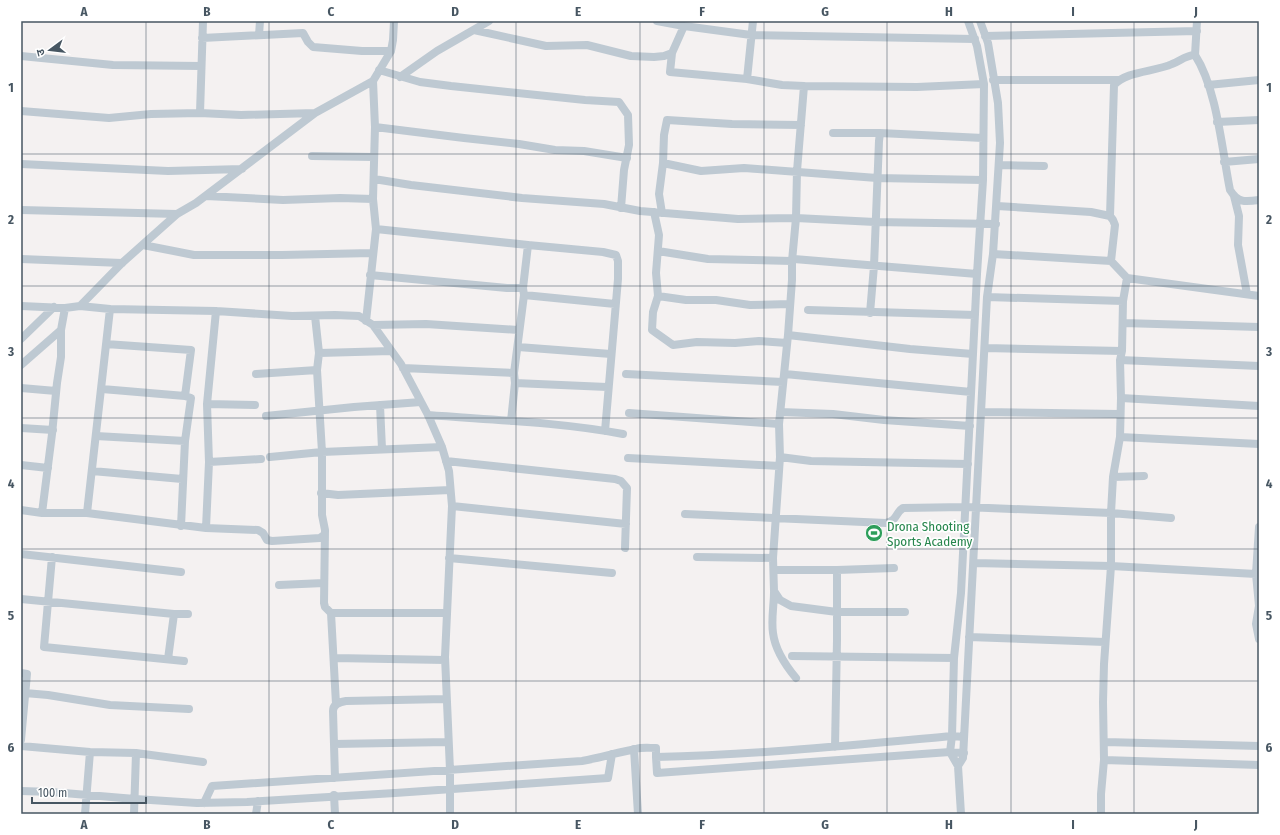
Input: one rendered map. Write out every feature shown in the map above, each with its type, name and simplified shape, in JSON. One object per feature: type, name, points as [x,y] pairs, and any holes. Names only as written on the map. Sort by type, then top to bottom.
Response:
[{"type":"street","points":[[200,113],[203,21]]},
{"type":"street","points":[[260,21],[260,35]]},
{"type":"street","points":[[80,306],[122,263],[177,214],[206,196],[315,113],[373,81],[391,51],[394,21]]},
{"type":"street","points":[[400,77],[437,51],[489,21]]},
{"type":"street","points":[[657,21],[752,35],[975,39]]},
{"type":"street","points":[[747,79],[753,21]]},
{"type":"street","points":[[961,814],[958,766],[950,752],[952,736],[954,658],[961,593],[977,274],[981,223],[984,84],[977,46],[968,21]]},
{"type":"street","points":[[958,766],[964,753],[987,297],[996,224],[1000,143],[998,103],[988,43],[980,21]]},
{"type":"street","points":[[1197,21],[1195,55],[1208,85],[1217,122],[1230,190],[1239,200],[1246,202],[1259,200]]},
{"type":"street","points":[[684,26],[672,53],[670,72],[747,79],[782,85],[804,86],[917,87],[984,84]]},
{"type":"street","points":[[474,30],[546,46],[587,45],[631,56],[654,57],[672,53]]},
{"type":"street","points":[[985,36],[1197,31]]},
{"type":"street","points":[[202,38],[303,33],[313,47],[362,51],[391,51]]},
{"type":"street","points":[[993,80],[1118,80],[1162,68],[1189,55],[1195,55]]},
{"type":"street","points":[[21,56],[113,65],[202,66]]},
{"type":"street","points":[[380,70],[420,82],[585,100],[619,102],[628,115],[629,145],[624,170],[621,208]]},
{"type":"street","points":[[1111,261],[1115,225],[1110,216],[1113,98],[1114,85],[1118,80]]},
{"type":"street","points":[[1208,85],[1259,80]]},
{"type":"street","points":[[369,323],[370,275],[376,229],[373,199],[375,127],[373,81]]},
{"type":"street","points":[[796,678],[789,669],[775,642],[773,622],[773,558],[780,457],[779,424],[790,304],[796,218],[797,171],[804,86]]},
{"type":"street","points":[[21,111],[110,118],[151,114],[200,113],[241,115],[315,113]]},
{"type":"street","points":[[801,125],[732,124],[667,120],[664,135],[658,212],[659,235],[656,273],[658,296],[653,312],[652,330],[672,345],[697,342],[735,343],[787,339],[973,354]]},
{"type":"street","points":[[1217,122],[1259,120]]},
{"type":"street","points":[[375,127],[519,144],[555,150],[584,151],[627,158]]},
{"type":"street","points":[[833,133],[880,133],[983,138]]},
{"type":"street","points":[[870,312],[874,266],[874,222],[880,133]]},
{"type":"street","points":[[312,156],[374,157]]},
{"type":"street","points":[[1224,162],[1259,159]]},
{"type":"street","points":[[663,163],[701,171],[744,168],[877,178],[983,180]]},
{"type":"street","points":[[21,164],[168,171],[242,169]]},
{"type":"street","points":[[999,165],[1044,166]]},
{"type":"street","points":[[374,179],[462,192],[604,204],[640,211],[738,219],[796,218],[874,222],[996,224]]},
{"type":"street","points":[[206,196],[283,200],[340,198],[373,199]]},
{"type":"street","points":[[1234,196],[1239,216],[1238,245],[1247,294]]},
{"type":"street","points":[[997,206],[1091,212],[1110,216]]},
{"type":"street","points":[[21,210],[177,214]]},
{"type":"street","points":[[376,229],[603,252],[616,255],[618,261],[618,279],[607,387],[605,431]]},
{"type":"street","points":[[143,245],[194,255],[372,253]]},
{"type":"street","points":[[511,421],[515,383],[514,373],[518,347],[518,330],[528,245]]},
{"type":"street","points":[[658,251],[708,259],[793,260],[977,274]]},
{"type":"street","points":[[993,254],[1111,261],[1127,278],[1259,296]]},
{"type":"street","points":[[21,259],[122,263]]},
{"type":"street","points":[[370,275],[523,291],[615,304]]},
{"type":"street","points":[[1101,814],[1104,760],[1103,702],[1110,566],[1111,513],[1114,477],[1120,437],[1120,360],[1122,351],[1122,323],[1127,278]]},
{"type":"street","points":[[658,296],[686,300],[716,300],[750,305],[790,304]]},
{"type":"street","points":[[987,297],[1124,301]]},
{"type":"street","points":[[21,306],[54,308],[80,306],[110,309],[216,311],[273,315],[359,316],[369,323],[403,368],[428,415],[442,447],[449,471],[452,506],[445,660],[450,770],[450,814]]},
{"type":"street","points":[[21,339],[54,308]]},
{"type":"street","points":[[42,513],[61,357],[61,330],[64,308]]},
{"type":"street","points":[[87,513],[110,309]]},
{"type":"street","points":[[808,310],[975,315]]},
{"type":"street","points":[[206,528],[209,462],[207,404],[216,311]]},
{"type":"street","points":[[315,316],[319,353],[317,370],[322,452],[322,515],[325,530],[324,603],[325,607],[331,613],[336,704],[333,708],[335,778]]},
{"type":"street","points":[[369,323],[426,324],[518,330]]},
{"type":"street","points":[[1122,323],[1259,327]]},
{"type":"street","points":[[21,365],[25,357],[61,330]]},
{"type":"street","points":[[106,344],[191,350],[185,396]]},
{"type":"street","points":[[518,347],[611,354]]},
{"type":"street","points":[[984,348],[1122,351]]},
{"type":"street","points":[[319,353],[391,351]]},
{"type":"street","points":[[1120,360],[1259,366]]},
{"type":"street","points":[[403,368],[514,373]]},
{"type":"street","points":[[256,374],[317,370]]},
{"type":"street","points":[[626,374],[784,378],[972,392]]},
{"type":"street","points":[[515,383],[607,387]]},
{"type":"street","points":[[21,388],[56,392]]},
{"type":"street","points":[[102,389],[185,396],[191,398],[185,440],[181,526]]},
{"type":"street","points":[[1121,398],[1259,406]]},
{"type":"street","points":[[266,416],[421,402]]},
{"type":"street","points":[[207,404],[255,405]]},
{"type":"street","points":[[380,405],[382,449]]},
{"type":"street","points":[[780,412],[833,414],[884,420],[970,426]]},
{"type":"street","points":[[981,412],[1120,414]]},
{"type":"street","points":[[629,414],[779,424]]},
{"type":"street","points":[[428,415],[511,421],[623,434]]},
{"type":"street","points":[[21,428],[53,430]]},
{"type":"street","points":[[96,436],[185,440]]},
{"type":"street","points":[[1120,437],[1259,444]]},
{"type":"street","points":[[270,457],[322,452],[442,447]]},
{"type":"street","points":[[780,457],[811,461],[968,464]]},
{"type":"street","points":[[628,458],[779,466]]},
{"type":"street","points":[[209,462],[261,459]]},
{"type":"street","points":[[446,461],[615,479],[621,481],[627,488],[625,548]]},
{"type":"street","points":[[21,465],[48,468]]},
{"type":"street","points":[[92,471],[182,479]]},
{"type":"street","points":[[1114,477],[1144,476]]},
{"type":"street","points":[[321,493],[338,495],[450,490]]},
{"type":"street","points":[[452,506],[626,524]]},
{"type":"street","points":[[684,514],[886,523],[897,517],[900,510],[904,508],[976,507],[1111,513],[1171,518]]},
{"type":"street","points":[[21,510],[42,513],[87,513],[181,526],[258,530],[263,533],[267,540],[272,541],[320,538],[324,535]]},
{"type":"street","points":[[1259,527],[1259,606],[1256,624],[1259,639]]},
{"type":"street","points":[[21,554],[181,572]]},
{"type":"street","points":[[52,557],[44,647],[184,661]]},
{"type":"street","points":[[697,557],[773,558]]},
{"type":"street","points":[[449,558],[612,573]]},
{"type":"street","points":[[974,563],[1258,569]]},
{"type":"street","points":[[774,570],[894,568]]},
{"type":"street","points":[[835,747],[837,570]]},
{"type":"street","points":[[279,585],[324,583]]},
{"type":"street","points":[[774,591],[780,600],[791,606],[837,612],[904,612]]},
{"type":"street","points":[[21,598],[174,614],[188,614]]},
{"type":"street","points":[[331,613],[446,614]]},
{"type":"street","points":[[168,659],[174,614]]},
{"type":"street","points":[[969,637],[1105,642]]},
{"type":"street","points":[[792,656],[954,658]]},
{"type":"street","points":[[334,658],[445,660]]},
{"type":"street","points":[[21,673],[27,674],[22,712],[21,740]]},
{"type":"street","points":[[25,693],[48,695],[110,705],[189,709]]},
{"type":"street","points":[[336,704],[346,701],[446,699]]},
{"type":"street","points":[[656,758],[757,753],[952,736],[964,737]]},
{"type":"street","points":[[334,744],[448,742]]},
{"type":"street","points":[[1104,742],[1259,746]]},
{"type":"street","points":[[21,746],[90,752],[136,753],[203,762]]},
{"type":"street","points":[[204,803],[212,786],[582,761],[634,749],[656,748],[657,773],[950,752],[964,753]]},
{"type":"street","points":[[634,749],[638,814]]},
{"type":"street","points":[[86,814],[90,752]]},
{"type":"street","points":[[134,814],[136,753]]},
{"type":"street","points":[[21,792],[88,794],[135,799],[204,803],[450,789],[608,778],[612,754]]},
{"type":"street","points":[[1104,760],[1259,765]]},
{"type":"street","points":[[334,796],[335,814]]},
{"type":"street","points":[[256,814],[258,801]]},
{"type":"place","name":"Drona Shooting Sports Academy","points":[[874,533]]}]
